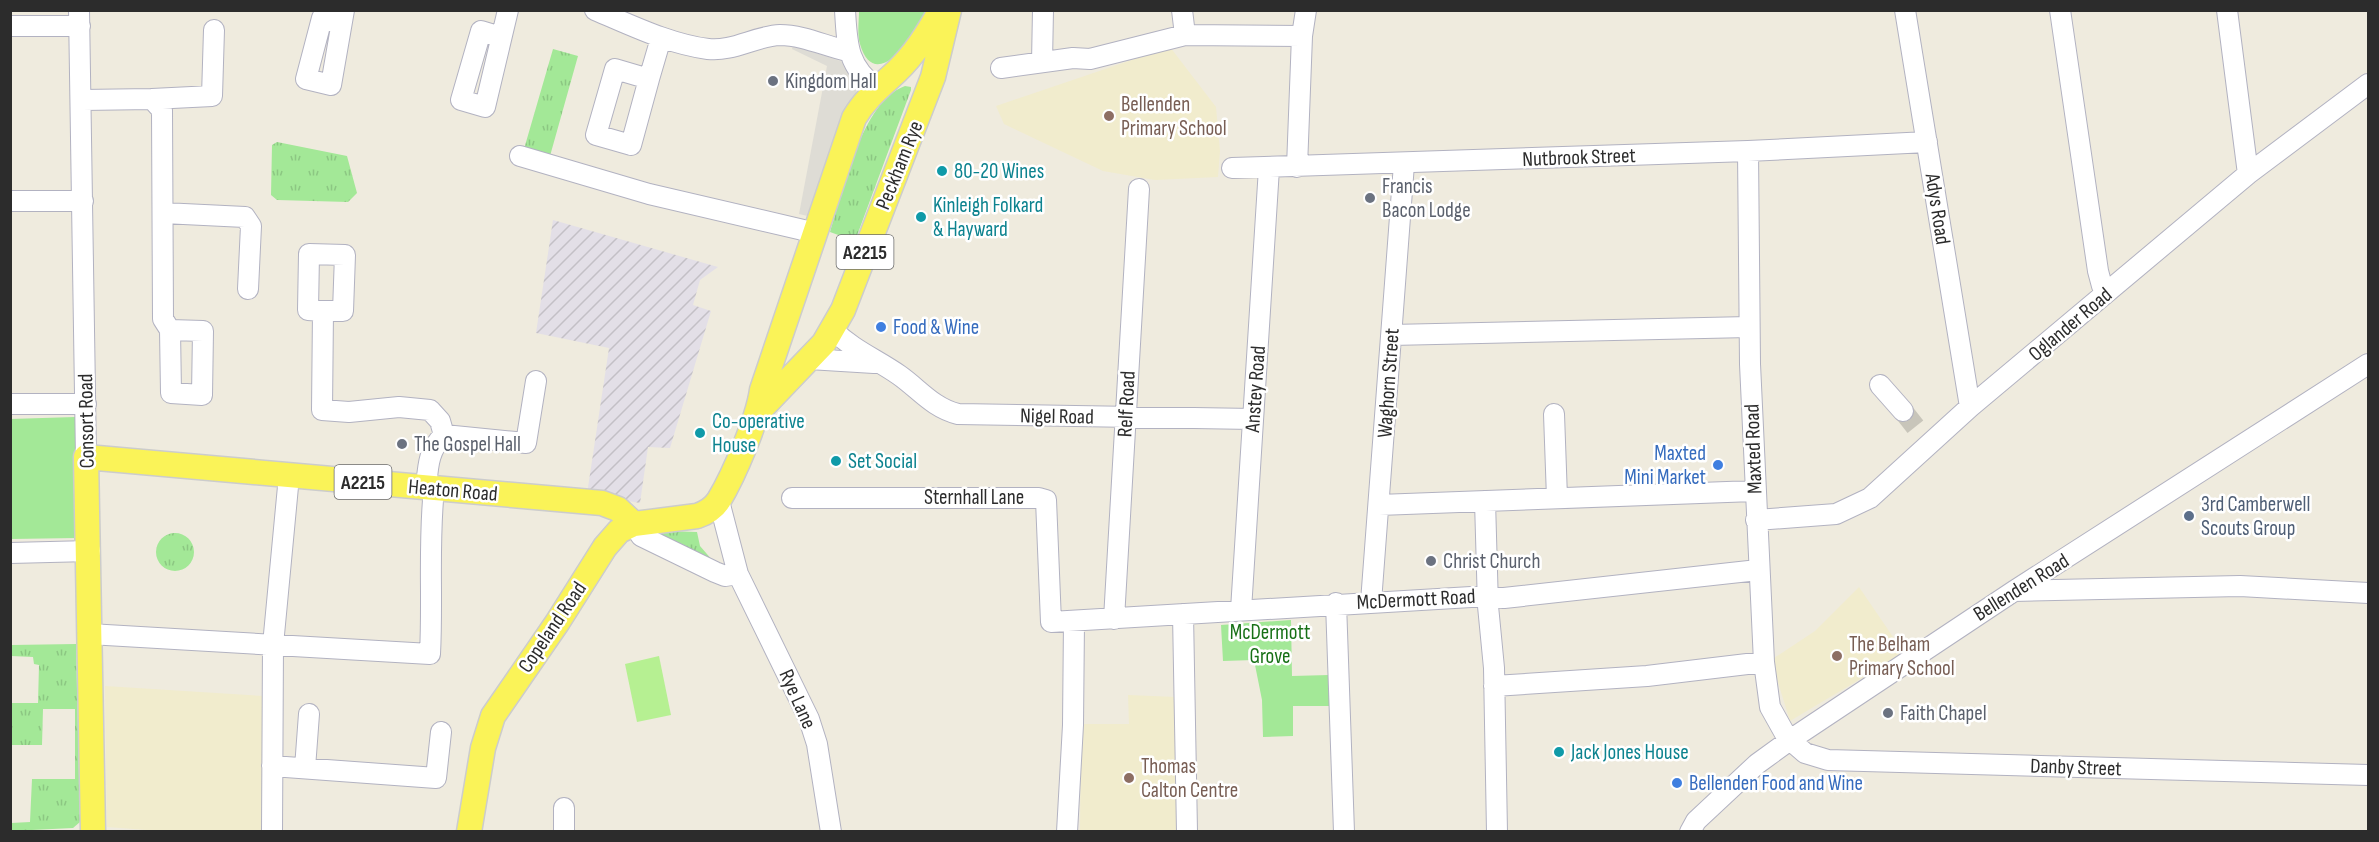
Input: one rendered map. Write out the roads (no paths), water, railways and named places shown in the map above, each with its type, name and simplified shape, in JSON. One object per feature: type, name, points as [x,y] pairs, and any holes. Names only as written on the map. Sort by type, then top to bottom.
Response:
[{"type":"main road","name":"A2215","points":[[719,501],[759,411],[762,390],[854,118],[877,88],[896,72],[924,40],[941,10]]},
{"type":"main road","name":"Peckham Rye","points":[[833,330],[930,86],[947,28],[949,10]]},
{"type":"main road","points":[[896,72],[913,72],[923,77],[930,86]]},
{"type":"main road","name":"A2215","points":[[759,411],[809,359],[833,330]]},
{"type":"main road","points":[[782,335],[790,349],[809,359]]},
{"type":"main road","name":"Heaton Road","points":[[86,457],[602,503],[618,509],[634,524]]},
{"type":"main road","name":"Consort Road","points":[[86,457],[90,551],[89,634],[93,831]]},
{"type":"main road","name":"Copeland Road","points":[[468,831],[483,748],[493,716],[605,548],[620,531],[634,524],[697,516],[707,513],[719,501]]},
{"type":"street","points":[[501,37],[508,10]]},
{"type":"street","points":[[595,10],[661,38],[711,49],[778,35],[795,36],[847,51]]},
{"type":"street","points":[[845,10],[847,51],[862,74],[877,88]]},
{"type":"street","points":[[1042,62],[1043,10]]},
{"type":"street","points":[[1182,10],[1185,35]]},
{"type":"street","points":[[1297,167],[1302,36],[1306,10]]},
{"type":"street","name":"Adys Road","points":[[1905,10],[1970,407]]},
{"type":"street","points":[[2060,10],[2098,271],[2102,286],[2107,292]]},
{"type":"street","points":[[2227,10],[2248,174]]},
{"type":"street","points":[[10,26],[80,18]]},
{"type":"street","name":"Consort Road","points":[[80,18],[86,457]]},
{"type":"street","points":[[82,100],[212,96],[214,30]]},
{"type":"street","points":[[1001,68],[1042,62],[1090,59],[1185,35],[1302,36]]},
{"type":"street","points":[[650,79],[661,38]]},
{"type":"street","name":"Oglander Road","points":[[1756,520],[1836,514],[1854,508],[1870,498],[1923,437],[1970,407],[2248,174],[2368,84]]},
{"type":"street","points":[[152,99],[162,110],[163,319],[170,330]]},
{"type":"street","name":"Nutbrook Street","points":[[1232,168],[1404,164],[1927,142]]},
{"type":"street","name":"Maxted Road","points":[[1748,151],[1749,327],[1754,491],[1764,662],[1770,707],[1790,740]]},
{"type":"street","points":[[520,156],[649,194],[816,233]]},
{"type":"street","name":"Waghorn Street","points":[[1371,602],[1404,164]]},
{"type":"street","name":"Anstey Road","points":[[1241,610],[1269,168]]},
{"type":"street","name":"Relf Road","points":[[1113,619],[1139,189]]},
{"type":"street","points":[[10,201],[84,201]]},
{"type":"street","points":[[163,213],[245,217],[252,226],[248,289]]},
{"type":"street","points":[[323,311],[322,410],[349,412],[399,407],[430,410],[440,421],[444,435]]},
{"type":"street","points":[[1391,335],[1749,327]]},
{"type":"street","points":[[833,330],[853,348],[877,363]]},
{"type":"street","points":[[809,359],[877,363]]},
{"type":"street","name":"Nigel Road","points":[[877,363],[900,375],[934,404],[958,414],[1253,419]]},
{"type":"street","name":"Bellenden Road","points":[[1690,831],[1696,821],[1757,764],[1790,740],[2014,591],[2368,364]]},
{"type":"street","points":[[2348,377],[2368,380]]},
{"type":"street","points":[[89,634],[430,654],[432,586],[429,535],[429,458],[435,443],[444,435],[526,443],[536,381]]},
{"type":"street","points":[[1880,385],[1903,411]]},
{"type":"street","points":[[10,404],[86,404]]},
{"type":"street","points":[[1554,414],[1557,498]]},
{"type":"street","points":[[272,831],[273,645],[289,476]]},
{"type":"street","points":[[1378,505],[1754,491]]},
{"type":"street","name":"Sternhall Lane","points":[[792,498],[963,497],[1046,500],[1051,622],[1074,621]]},
{"type":"street","name":"Rye Lane","points":[[719,501],[738,574],[809,719],[817,744],[831,831]]},
{"type":"street","points":[[1485,501],[1494,686],[1497,831]]},
{"type":"street","points":[[634,524],[641,536],[715,572],[724,576],[738,574]]},
{"type":"street","points":[[10,553],[90,551]]},
{"type":"street","name":"McDermott Road","points":[[1074,621],[1336,603],[1488,596],[1504,598],[1758,570]]},
{"type":"street","points":[[2014,591],[2240,586],[2368,593]]},
{"type":"street","points":[[1336,603],[1344,831]]},
{"type":"street","points":[[1183,614],[1187,831]]},
{"type":"street","points":[[1067,831],[1073,724],[1074,621]]},
{"type":"street","points":[[1494,686],[1647,676],[1764,662]]},
{"type":"street","points":[[305,768],[309,714]]},
{"type":"street","points":[[272,766],[436,778],[441,732]]},
{"type":"street","name":"Danby Street","points":[[1790,740],[1805,753],[1828,760],[2368,776]]},
{"type":"street","points":[[564,808],[564,831]]},
{"type":"tunnel","points":[[1903,411],[1918,430]]},
{"type":"place","name":"Kingdom Hall","points":[[773,81]]},
{"type":"place","name":"Bellenden Primary School","points":[[1109,116]]},
{"type":"place","name":"80-20 Wines","points":[[942,171]]},
{"type":"place","name":"Francis Bacon Lodge","points":[[1370,198]]},
{"type":"place","name":"Kinleigh Folkard & Hayward","points":[[921,217]]},
{"type":"place","name":"Food & Wine","points":[[881,327]]},
{"type":"place","name":"Co-operative House","points":[[700,433]]},
{"type":"place","name":"The Gospel Hall","points":[[402,444]]},
{"type":"place","name":"Set Social","points":[[836,461]]},
{"type":"place","name":"Maxted Mini Market","points":[[1718,465]]},
{"type":"place","name":"3rd Camberwell Scouts Group","points":[[2189,516]]},
{"type":"place","name":"Christ Church","points":[[1431,561]]},
{"type":"place","name":"The Belham Primary School","points":[[1837,656]]},
{"type":"place","name":"Faith Chapel","points":[[1888,713]]},
{"type":"place","name":"Jack Jones House","points":[[1559,752]]},
{"type":"place","name":"Thomas Calton Centre","points":[[1129,778]]},
{"type":"place","name":"Bellenden Food and Wine","points":[[1677,783]]},
{"type":"park label","name":"McDermott Grove","points":[[1270,644]]}]
